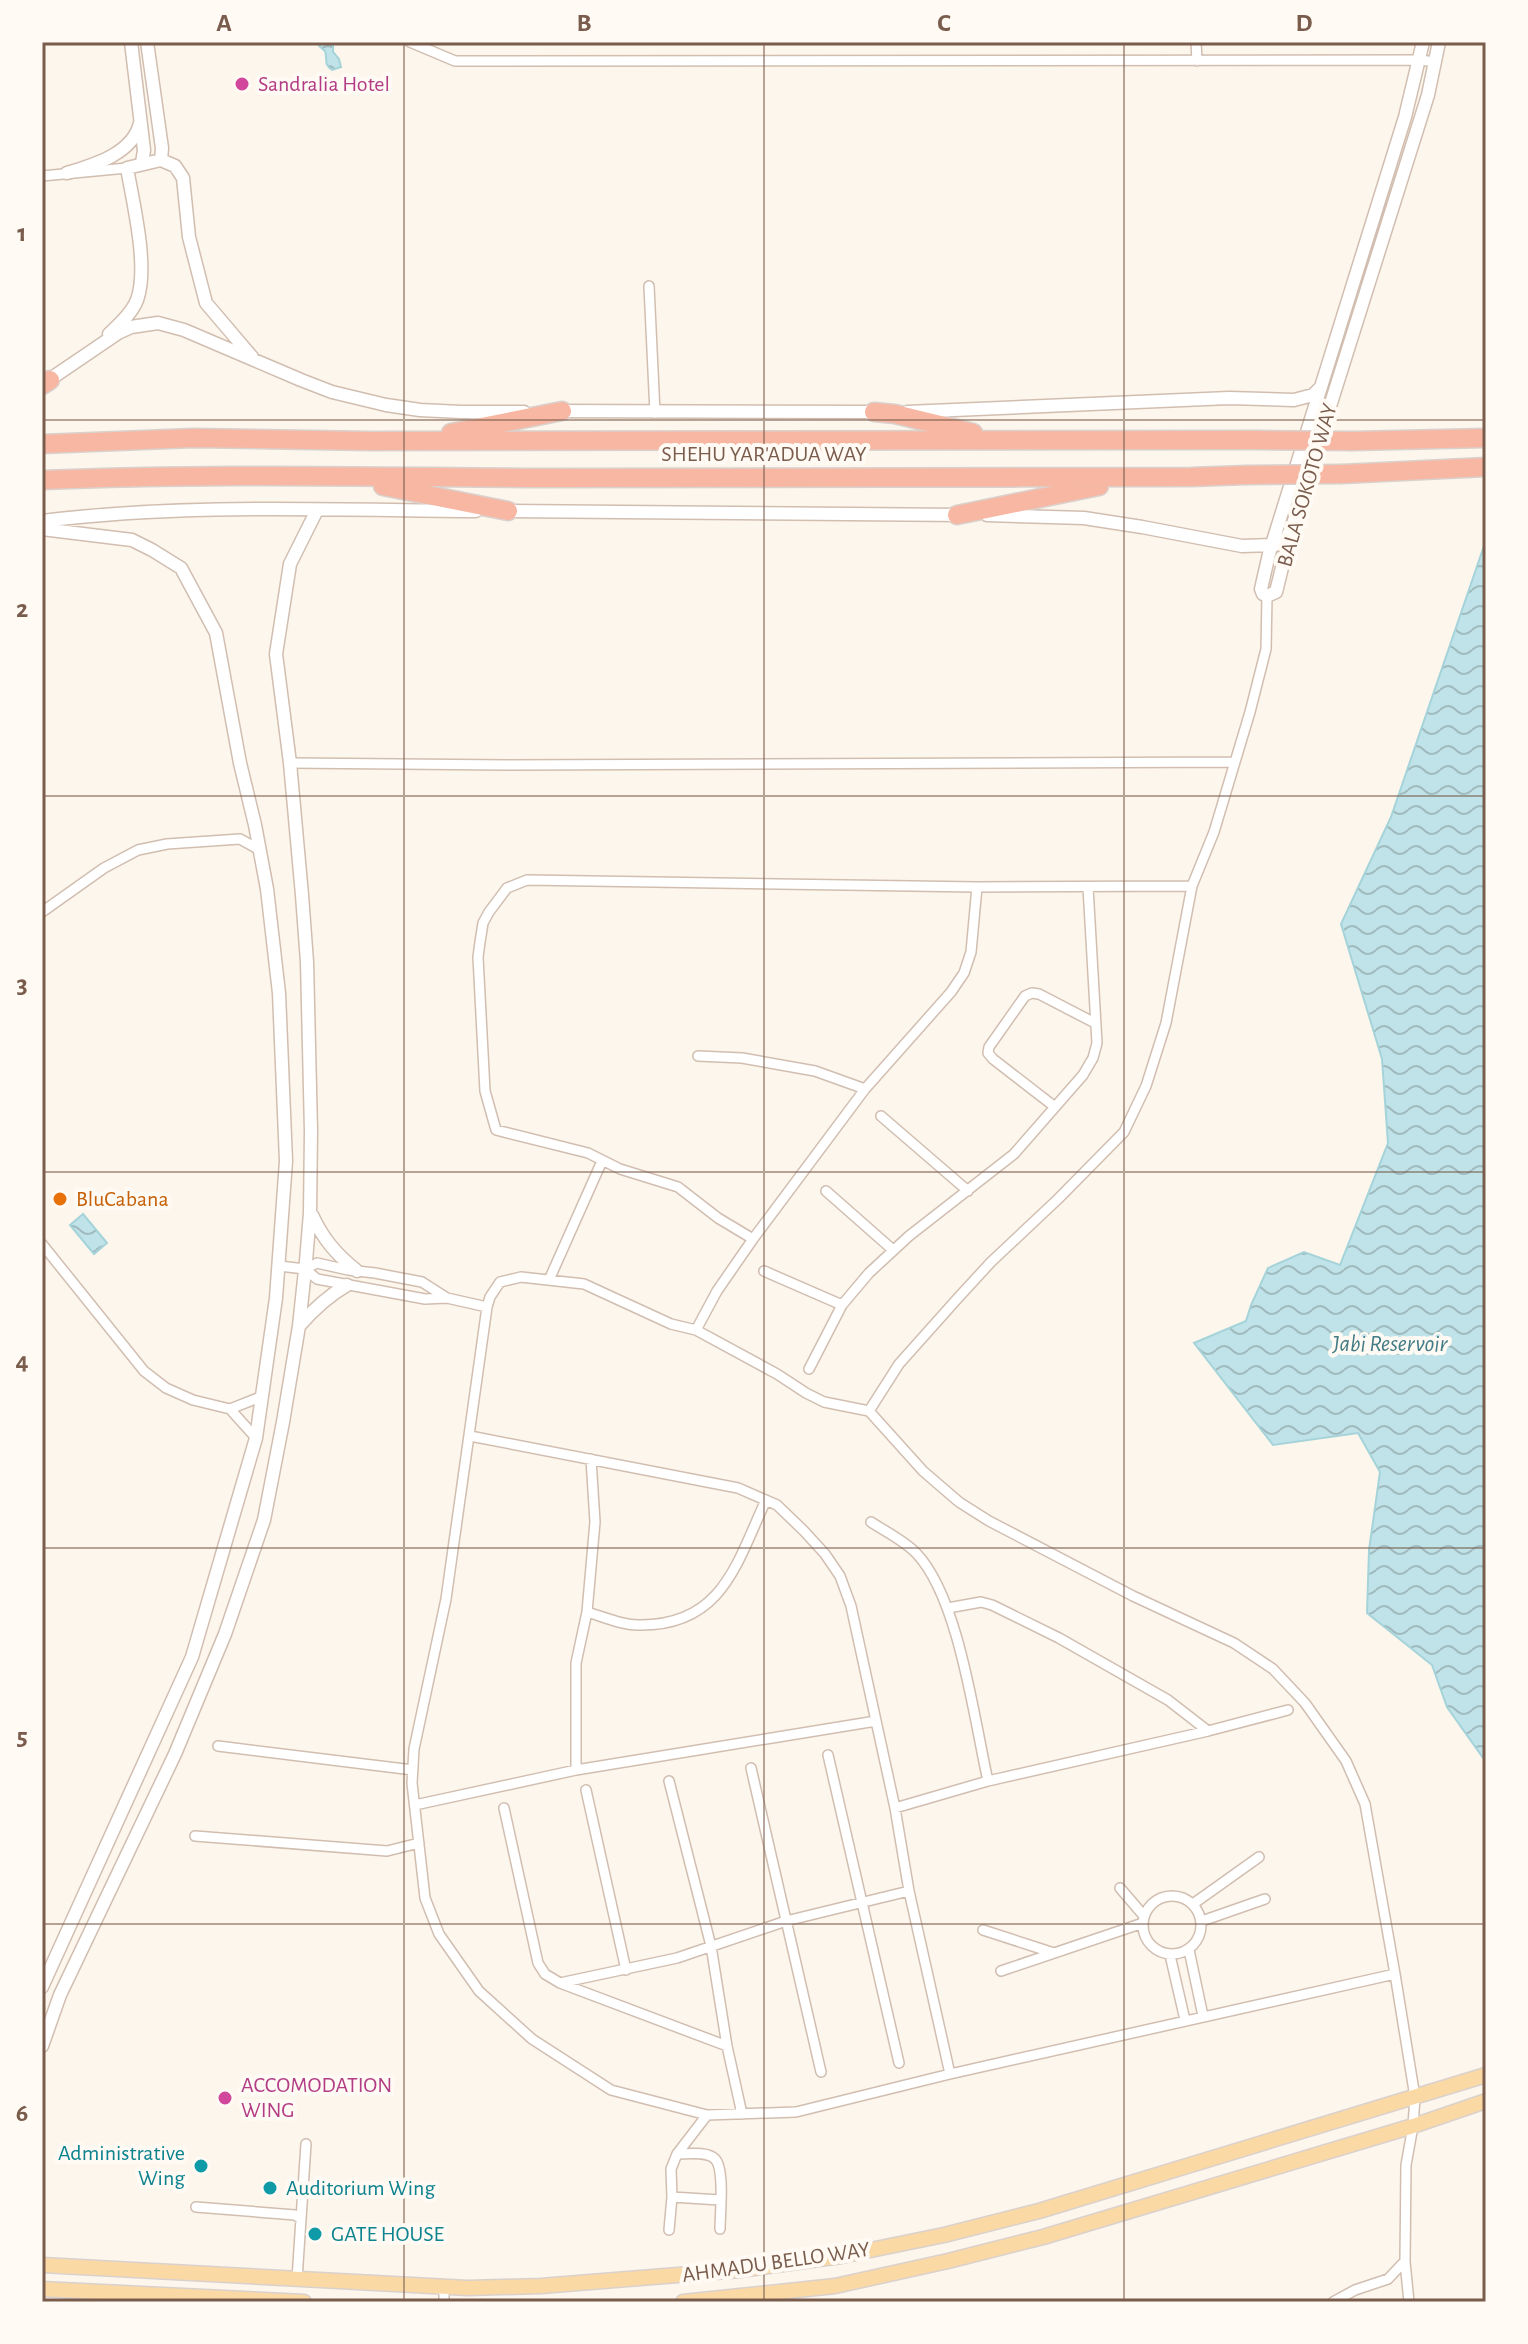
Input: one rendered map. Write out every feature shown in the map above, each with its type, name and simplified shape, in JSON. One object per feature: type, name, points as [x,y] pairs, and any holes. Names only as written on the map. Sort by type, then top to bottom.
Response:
[{"type":"highway","points":[[369,441],[443,434],[562,411]]},
{"type":"highway","points":[[874,412],[975,433],[1076,440]]},
{"type":"highway","name":"SHEHU YAR'ADUA WAY","points":[[42,444],[194,438],[369,441],[1353,441],[1486,438]]},
{"type":"highway","name":"SHEHU YAR'ADUA WAY","points":[[42,480],[134,476],[1191,477],[1486,467]]},
{"type":"highway","points":[[341,477],[508,511]]},
{"type":"highway","points":[[957,515],[1113,484],[1191,477]]},
{"type":"main road","name":"AHMADU BELLO WAY","points":[[42,2265],[444,2286],[468,2295],[740,2270],[841,2256],[1039,2211],[1486,2075]]},
{"type":"main road","name":"AHMADU BELLO WAY","points":[[683,2302],[835,2286],[948,2261],[1043,2237],[1413,2126],[1486,2101]]},
{"type":"main road","points":[[42,2289],[304,2302]]},
{"type":"street","points":[[131,42],[143,156]]},
{"type":"street","points":[[147,42],[161,154],[183,178],[196,268],[206,303],[254,360]]},
{"type":"street","points":[[410,42],[455,61],[1436,62]]},
{"type":"street","points":[[1196,42],[1197,61]]},
{"type":"street","name":"BALA SOKOTO WAY","points":[[1423,42],[1405,117],[1263,574],[1261,589],[1267,596],[1276,592],[1292,527],[1428,95],[1439,42]]},
{"type":"street","points":[[67,173],[107,159],[120,151],[138,129],[140,120]]},
{"type":"street","points":[[42,176],[127,168],[143,156],[161,154]]},
{"type":"street","points":[[45,383],[118,327],[138,299],[141,264],[127,168]]},
{"type":"street","points":[[649,286],[655,413]]},
{"type":"street","points":[[95,347],[131,327],[158,323],[186,330],[332,392],[386,405],[461,412],[1009,409],[1229,398],[1294,400],[1313,395],[1320,388]]},
{"type":"street","points":[[1294,400],[1313,408],[1321,418],[1322,432]]},
{"type":"street","points":[[42,521],[99,515],[242,509],[957,515],[1084,518],[1242,546],[1271,546],[1287,537],[1292,527]]},
{"type":"street","points":[[42,2046],[60,1995],[175,1754],[225,1634],[264,1520],[299,1326],[310,1213],[307,962],[290,763],[276,654],[290,564],[317,510]]},
{"type":"street","points":[[99,515],[99,535]]},
{"type":"street","points":[[42,529],[132,540],[181,568],[216,633],[267,889],[279,1008],[286,1161],[279,1266],[256,1438],[192,1657],[42,1987]]},
{"type":"street","points":[[1242,546],[1254,553],[1263,574]]},
{"type":"street","points":[[869,1411],[899,1364],[974,1280],[1124,1132],[1146,1086],[1166,1023],[1192,886],[1214,832],[1266,649],[1267,596]]},
{"type":"street","points":[[290,763],[1235,762]]},
{"type":"street","points":[[240,839],[255,825]]},
{"type":"street","points":[[42,912],[104,868],[138,850],[167,844],[240,839],[260,850]]},
{"type":"street","points":[[753,1239],[718,1218],[678,1187],[620,1169],[588,1153],[496,1130],[485,1091],[478,957],[483,923],[507,888],[527,880],[977,887],[1192,886]]},
{"type":"street","points":[[696,1330],[717,1291],[753,1239],[865,1089],[951,992],[964,973],[971,952],[977,887]]},
{"type":"street","points":[[809,1369],[842,1305],[893,1250],[1014,1154],[1083,1075],[1093,1058],[1097,1043],[1088,887]]},
{"type":"street","points":[[1055,1107],[993,1059],[988,1053],[989,1047],[1025,996],[1032,993],[1095,1023]]},
{"type":"street","points":[[698,1056],[742,1058],[815,1071],[865,1089]]},
{"type":"street","points":[[881,1116],[968,1191]]},
{"type":"street","points":[[549,1280],[602,1161]]},
{"type":"street","points":[[826,1191],[893,1250]]},
{"type":"street","points":[[310,1213],[335,1254],[357,1271]]},
{"type":"street","points":[[42,1244],[155,1381],[193,1400],[230,1409],[256,1438]]},
{"type":"street","points":[[279,1266],[305,1269],[317,1263],[422,1282],[447,1298]]},
{"type":"street","points":[[305,1269],[317,1279],[487,1307]]},
{"type":"street","points":[[764,1271],[842,1305]]},
{"type":"street","points":[[1395,1974],[950,2074],[796,2112],[707,2115],[611,2090],[532,2039],[479,1991],[439,1934],[425,1898],[413,1770],[414,1749],[446,1599],[487,1307],[500,1282],[521,1277],[584,1284],[671,1324],[696,1330],[815,1398],[869,1411],[923,1471],[959,1502],[989,1521],[1133,1596],[1234,1643],[1273,1669],[1305,1703],[1346,1761],[1365,1804],[1395,1974],[1415,2097],[1406,2165],[1405,2261],[1409,2302]]},
{"type":"street","points":[[299,1326],[334,1292],[347,1285]]},
{"type":"street","points":[[230,1409],[263,1396]]},
{"type":"street","points":[[470,1436],[738,1488],[777,1505],[825,1554],[840,1576],[851,1606],[950,2074]]},
{"type":"street","points":[[576,1770],[576,1663],[587,1612],[595,1522],[591,1459]]},
{"type":"street","points":[[587,1612],[639,1626],[674,1621],[694,1613],[715,1598],[729,1580],[766,1500]]},
{"type":"street","points":[[871,1522],[914,1550],[928,1567],[948,1608],[988,1781]]},
{"type":"street","points":[[948,1608],[981,1602],[992,1605],[1059,1638],[1168,1700],[1208,1731]]},
{"type":"street","points":[[895,1808],[988,1781],[1288,1710]]},
{"type":"street","points":[[415,1805],[576,1770],[876,1721]]},
{"type":"street","points":[[218,1746],[413,1770]]},
{"type":"street","points":[[828,1755],[899,2063]]},
{"type":"street","points":[[751,1768],[821,2072]]},
{"type":"street","points":[[669,1781],[711,1946],[727,2046],[742,2114]]},
{"type":"street","points":[[586,1790],[626,1970]]},
{"type":"street","points":[[504,1808],[538,1963],[545,1974],[560,1983],[727,2046]]},
{"type":"street","points":[[195,1836],[387,1851],[419,1843]]},
{"type":"street","points":[[1193,1904],[1259,1857]]},
{"type":"street","points":[[1001,1971],[1144,1919],[1156,1901],[1169,1896],[1182,1897],[1193,1904],[1202,1921],[1201,1934],[1189,1950],[1170,1955],[1152,1947],[1145,1936],[1144,1919],[1120,1888]]},
{"type":"street","points":[[560,1983],[677,1958],[786,1921],[909,1891]]},
{"type":"street","points":[[1202,1921],[1265,1899]]},
{"type":"street","points":[[983,1930],[1054,1953]]},
{"type":"street","points":[[1189,1950],[1203,2016]]},
{"type":"street","points":[[1170,1955],[1185,2020]]},
{"type":"street","points":[[669,2230],[671,2169],[677,2154],[707,2115]]},
{"type":"street","points":[[297,2279],[306,2144]]},
{"type":"street","points":[[677,2154],[708,2155],[716,2160],[720,2170],[720,2229]]},
{"type":"street","points":[[672,2197],[720,2200]]},
{"type":"street","points":[[196,2207],[295,2215],[301,2219]]},
{"type":"street","points":[[1333,2302],[1355,2290],[1388,2279],[1405,2261]]},
{"type":"street","points":[[444,2286],[444,2302]]},
{"type":"water","points":[[318,42],[333,42],[333,52],[341,67],[329,68],[325,51]]},
{"type":"water","name":"Jabi Reservoir","points":[[1486,540],[1486,1762],[1447,1707],[1432,1665],[1367,1613],[1369,1550],[1380,1472],[1358,1433],[1273,1445],[1194,1343],[1246,1321],[1268,1268],[1304,1252],[1340,1265],[1388,1143],[1382,1059],[1341,924],[1391,817]]},
{"type":"water","points":[[83,1214],[107,1243],[94,1254],[70,1225]]},
{"type":"place","name":"Sandralia Hotel","points":[[242,84]]},
{"type":"place","name":"BluCabana","points":[[60,1199]]},
{"type":"place","name":"ACCOMODATION WING","points":[[225,2098]]},
{"type":"place","name":"Administrative Wing","points":[[201,2166]]},
{"type":"place","name":"Auditorium Wing","points":[[270,2188]]},
{"type":"place","name":"GATE HOUSE","points":[[315,2234]]}]
